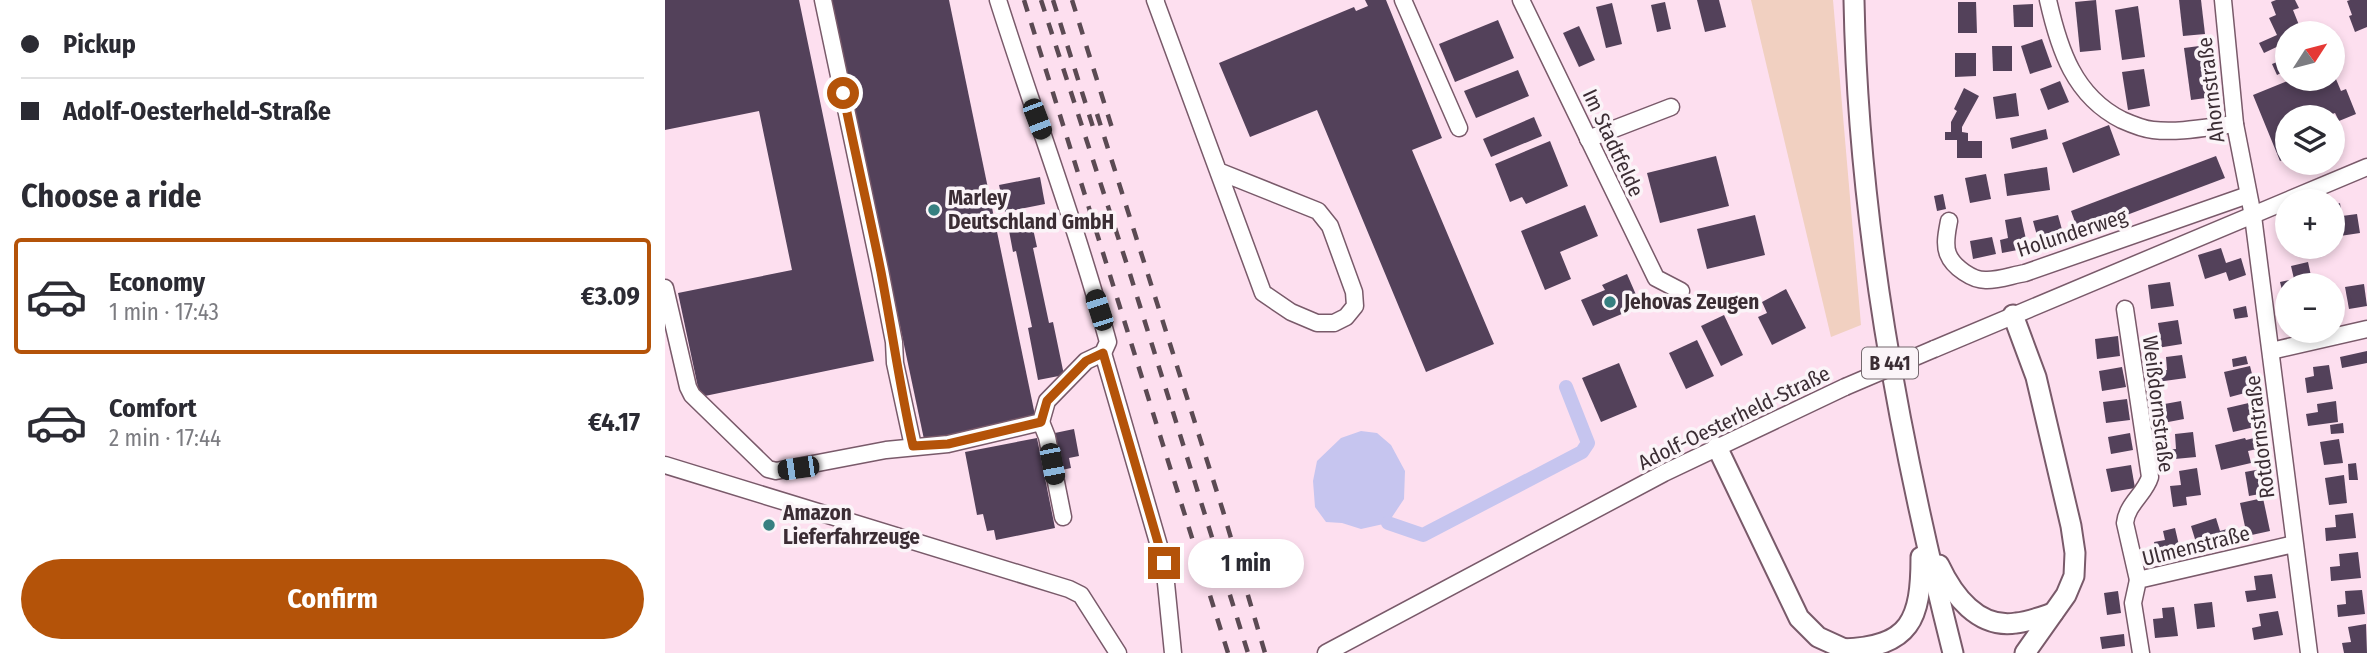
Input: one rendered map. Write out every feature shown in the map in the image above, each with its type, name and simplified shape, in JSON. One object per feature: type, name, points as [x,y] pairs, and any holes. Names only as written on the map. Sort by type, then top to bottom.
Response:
[{"type":"main road","name":"B 441","points":[[1854,0],[1855,54],[1874,262],[1895,394],[1921,527],[1953,653]]},
{"type":"main road","points":[[2013,315],[2036,377],[2075,553],[2074,576],[2066,595],[2025,653]]},
{"type":"main road","points":[[1717,447],[1799,618],[1818,637],[1848,651],[1878,645],[1896,637],[1911,619],[1921,592],[1921,527]]},
{"type":"main road","points":[[1921,527],[1949,587],[1964,604],[1980,616],[1994,622],[2014,624],[2053,613]]},
{"type":"street","points":[[823,0],[880,270],[894,342],[895,363],[913,446]]},
{"type":"street","points":[[998,0],[1108,342],[1103,353],[1086,361],[1047,401],[1041,422],[1047,437],[1063,517]]},
{"type":"street","points":[[1156,0],[1218,171],[1263,293],[1290,312],[1317,323],[1334,323],[1346,317],[1355,306],[1354,292],[1329,226],[1318,211],[1218,171]]},
{"type":"street","points":[[1403,0],[1459,128]]},
{"type":"street","name":"Im Stadtfelde","points":[[1521,0],[1656,278],[1681,290]]},
{"type":"street","points":[[2048,0],[2059,44],[2073,75],[2085,92],[2109,113],[2151,130],[2235,124]]},
{"type":"street","name":"Ahornstraße","points":[[2223,0],[2235,124],[2253,216]]},
{"type":"street","points":[[1588,139],[1671,107]]},
{"type":"street","name":"Adolf-Oesterheld-Straße","points":[[1326,653],[1717,447],[1845,387],[2367,167]]},
{"type":"street","name":"Holunderweg","points":[[1949,221],[1946,241],[1948,254],[1955,265],[1969,275],[1987,280],[2025,273],[2248,195]]},
{"type":"street","name":"Rotdornstraße","points":[[2253,216],[2309,653]]},
{"type":"street","points":[[665,288],[692,395],[768,468],[776,471],[913,446],[948,444],[1041,422]]},
{"type":"street","name":"Weißdornstraße","points":[[2125,309],[2150,477],[2126,515],[2125,523],[2138,580]]},
{"type":"street","points":[[2271,351],[2367,329]]},
{"type":"street","points":[[1103,353],[1164,563],[1173,653]]},
{"type":"street","points":[[665,465],[1069,589],[1081,595],[1118,653]]},
{"type":"street","name":"Ulmenstraße","points":[[2141,653],[2133,603],[2138,580],[2294,544]]},
{"type":"shaded area","points":[[1751,0],[1833,0],[1861,325],[1831,337]]},
{"type":"water","points":[[1361,431],[1377,433],[1391,445],[1405,471],[1404,499],[1388,523],[1361,529],[1342,523],[1326,522],[1315,507],[1313,481],[1317,461],[1341,438]]},
{"type":"building","points":[[665,0],[799,0],[874,361],[700,397],[678,293],[792,270],[759,111],[665,130]]},
{"type":"building","name":"Marley Deutschland GmbH","points":[[831,0],[949,0],[1036,420],[925,444]]},
{"type":"building","points":[[1365,0],[1386,0],[1442,138],[1412,150],[1494,344],[1426,372],[1317,110],[1250,137],[1219,63],[1354,7],[1356,11],[1368,6]]},
{"type":"building","points":[[1697,0],[1719,0],[1726,27],[1705,32]]},
{"type":"building","points":[[2096,0],[2101,50],[2080,52],[2075,2]]},
{"type":"building","points":[[2179,0],[2201,0],[2205,34],[2183,36]]},
{"type":"building","points":[[2295,0],[2299,8],[2293,10],[2297,21],[2275,21],[2275,31],[2269,18],[2276,15],[2271,2]]},
{"type":"building","points":[[2367,0],[2367,27],[2355,32],[2349,16],[2352,15],[2347,1]]},
{"type":"building","points":[[1665,2],[1671,29],[1657,32],[1651,5]]},
{"type":"building","points":[[1958,2],[1976,2],[1977,33],[1958,33]]},
{"type":"building","points":[[1612,3],[1622,44],[1606,48],[1596,7]]},
{"type":"building","points":[[2033,4],[2033,27],[2014,27],[2013,5]]},
{"type":"building","points":[[2138,6],[2145,57],[2122,60],[2115,10]]},
{"type":"building","points":[[1498,20],[1514,58],[1455,82],[1439,44]]},
{"type":"building","points":[[1579,26],[1595,60],[1579,67],[1563,33]]},
{"type":"building","points":[[2275,36],[2275,48],[2264,53],[2259,43]]},
{"type":"building","points":[[2042,39],[2052,67],[2030,74],[2021,46]]},
{"type":"building","points":[[2207,45],[2213,97],[2191,100],[2184,48]]},
{"type":"building","points":[[1992,46],[2012,46],[2012,71],[1993,71]]},
{"type":"building","points":[[1955,53],[1976,53],[1976,76],[1955,77]]},
{"type":"building","points":[[2144,69],[2150,106],[2128,110],[2122,72]]},
{"type":"building","points":[[1518,70],[1529,96],[1476,118],[1464,91]]},
{"type":"building","points":[[2060,81],[2069,102],[2048,110],[2040,89]]},
{"type":"building","points":[[2275,86],[2275,91],[2346,89],[2356,114],[2345,119],[2345,105],[2275,105],[2275,149],[2253,95]]},
{"type":"building","points":[[1964,88],[1979,96],[1962,127],[1962,132],[1968,133],[1968,141],[1982,141],[1982,158],[1957,158],[1957,140],[1945,140],[1945,132],[1951,132],[1951,122],[1957,111],[1954,109]]},
{"type":"building","points":[[2016,93],[2019,116],[1996,119],[1993,97]]},
{"type":"building","points":[[1534,117],[1542,136],[1491,157],[1483,139]]},
{"type":"building","points":[[2109,125],[2120,155],[2073,173],[2062,143]]},
{"type":"building","points":[[2046,129],[2048,139],[2012,149],[2010,138]]},
{"type":"building","points":[[1550,141],[1568,186],[1526,204],[1522,197],[1510,202],[1495,164]]},
{"type":"building","points":[[1716,156],[1729,206],[1660,223],[1647,173]]},
{"type":"building","points":[[2216,156],[2225,178],[2079,233],[2071,211]]},
{"type":"building","points":[[2047,167],[2050,190],[2007,196],[2004,174]]},
{"type":"building","points":[[1986,174],[1991,199],[1970,203],[1965,178]]},
{"type":"building","points":[[1040,177],[1045,204],[1005,212],[999,185]]},
{"type":"building","points":[[1943,194],[1946,209],[1937,211],[1934,196]]},
{"type":"building","points":[[1585,205],[1598,236],[1560,252],[1571,279],[1545,290],[1521,231]]},
{"type":"building","points":[[2357,214],[2360,233],[2345,235],[2345,216]]},
{"type":"building","points":[[1030,215],[1037,247],[1033,248],[1049,323],[1053,322],[1064,375],[1038,380],[1028,328],[1032,327],[1007,220]]},
{"type":"building","points":[[1755,215],[1765,255],[1707,269],[1697,229]]},
{"type":"building","points":[[2058,215],[2064,237],[2039,243],[2033,221]]},
{"type":"building","points":[[2021,217],[2028,248],[2002,253],[2000,240],[2008,238],[2005,220]]},
{"type":"building","points":[[1992,237],[1996,254],[1973,259],[1970,241]]},
{"type":"building","points":[[2221,248],[2226,263],[2241,258],[2246,275],[2229,281],[2226,272],[2205,279],[2198,255]]},
{"type":"building","points":[[2308,262],[2310,273],[2293,273],[2291,266]]},
{"type":"building","name":"Jehovas Zeugen","points":[[1627,274],[1640,304],[1593,326],[1581,300],[1605,290],[1602,285]]},
{"type":"building","points":[[2170,282],[2174,306],[2151,309],[2148,285]]},
{"type":"building","points":[[2364,284],[2367,306],[2349,309],[2345,287]]},
{"type":"building","points":[[1786,289],[1806,328],[1772,345],[1758,317],[1767,313],[1762,302]]},
{"type":"building","points":[[2246,306],[2248,317],[2235,319],[2233,309]]},
{"type":"building","points":[[1724,315],[1743,355],[1721,366],[1701,326]]},
{"type":"building","points":[[2178,320],[2182,344],[2151,349],[2149,336],[2160,335],[2158,323]]},
{"type":"building","points":[[2118,336],[2120,356],[2097,359],[2095,339]]},
{"type":"building","points":[[1697,340],[1714,376],[1686,389],[1669,353]]},
{"type":"building","points":[[2367,351],[2367,363],[2342,368],[2340,357]]},
{"type":"building","points":[[2182,355],[2186,378],[2157,382],[2156,372],[2167,370],[2166,357]]},
{"type":"building","points":[[2246,356],[2248,364],[2233,367],[2232,359]]},
{"type":"building","points":[[1619,363],[1637,407],[1601,422],[1582,378]]},
{"type":"building","points":[[2329,365],[2333,389],[2307,393],[2305,378],[2314,376],[2313,367]]},
{"type":"building","points":[[2250,366],[2256,390],[2230,397],[2224,372]]},
{"type":"building","points":[[2122,367],[2126,387],[2102,391],[2099,371]]},
{"type":"building","points":[[2127,399],[2130,420],[2106,423],[2103,402]]},
{"type":"building","points":[[2181,401],[2184,419],[2163,423],[2159,405]]},
{"type":"building","points":[[2336,401],[2338,422],[2308,426],[2306,414],[2318,412],[2317,404]]},
{"type":"building","points":[[2253,402],[2259,426],[2233,432],[2227,408]]},
{"type":"building","points":[[2343,423],[2344,433],[2331,434],[2330,425]]},
{"type":"building","points":[[1074,429],[1079,456],[1069,458],[1071,468],[1057,471],[1050,434]]},
{"type":"building","points":[[2193,432],[2196,457],[2164,460],[2162,450],[2176,449],[2175,434]]},
{"type":"building","points":[[2130,433],[2133,450],[2111,454],[2108,437]]},
{"type":"building","points":[[1037,438],[1055,528],[996,540],[994,530],[987,531],[983,514],[977,515],[965,452]]},
{"type":"building","points":[[2254,438],[2257,449],[2248,451],[2251,463],[2221,470],[2215,445]]},
{"type":"building","points":[[2339,439],[2343,463],[2324,465],[2320,442]]},
{"type":"building","points":[[2356,463],[2358,480],[2349,480],[2348,464]]},
{"type":"building","points":[[2131,465],[2135,488],[2111,492],[2106,469]]},
{"type":"building","points":[[2197,468],[2201,495],[2186,497],[2187,505],[2173,507],[2170,486],[2181,485],[2179,471]]},
{"type":"building","points":[[2261,469],[2265,493],[2249,496],[2245,472]]},
{"type":"building","points":[[2344,475],[2347,503],[2329,505],[2325,478]]},
{"type":"building","points":[[2263,498],[2270,531],[2247,536],[2240,503]]},
{"type":"building","points":[[2353,513],[2356,538],[2326,541],[2325,528],[2336,527],[2335,515]]},
{"type":"building","points":[[2216,518],[2220,531],[2227,529],[2230,540],[2198,549],[2191,526]]},
{"type":"building","points":[[2175,528],[2181,554],[2158,559],[2154,542],[2165,540],[2163,531]]},
{"type":"building","points":[[2358,552],[2361,578],[2331,581],[2330,567],[2340,566],[2339,554]]},
{"type":"building","points":[[2272,574],[2276,598],[2247,602],[2245,591],[2256,590],[2254,576]]},
{"type":"building","points":[[2362,590],[2365,614],[2338,617],[2337,605],[2346,604],[2345,591]]},
{"type":"building","points":[[2118,591],[2121,613],[2107,615],[2104,593]]},
{"type":"building","points":[[2212,602],[2215,627],[2197,629],[2194,604]]},
{"type":"building","points":[[2174,607],[2178,636],[2155,638],[2153,619],[2163,618],[2162,608]]},
{"type":"building","points":[[2278,611],[2283,635],[2254,640],[2252,628],[2261,626],[2259,614]]},
{"type":"building","points":[[2366,624],[2367,653],[2344,653],[2342,643],[2351,642],[2348,627]]},
{"type":"building","points":[[2124,634],[2125,646],[2102,649],[2100,637]]},
{"type":"waterway","points":[[1388,523],[1423,535],[1582,452],[1588,443],[1566,387]]},
{"type":"railway","points":[[1024,0],[1228,653]]},
{"type":"railway","points":[[1041,0],[1248,653]]},
{"type":"railway","points":[[1053,0],[1093,127]]},
{"type":"railway","points":[[1072,0],[1112,128]]},
{"type":"railway","points":[[1097,114],[1223,511],[1265,653]]},
{"type":"place","name":"Marley Deutschland GmbH","points":[[934,210]]},
{"type":"place","name":"Jehovas Zeugen","points":[[1610,302]]},
{"type":"place","name":"Amazon Lieferfahrzeuge","points":[[769,525]]},
{"type":"route","points":[[843,93],[913,446],[948,444],[1041,422],[1047,401],[1086,361],[1103,353],[1164,563]]}]
